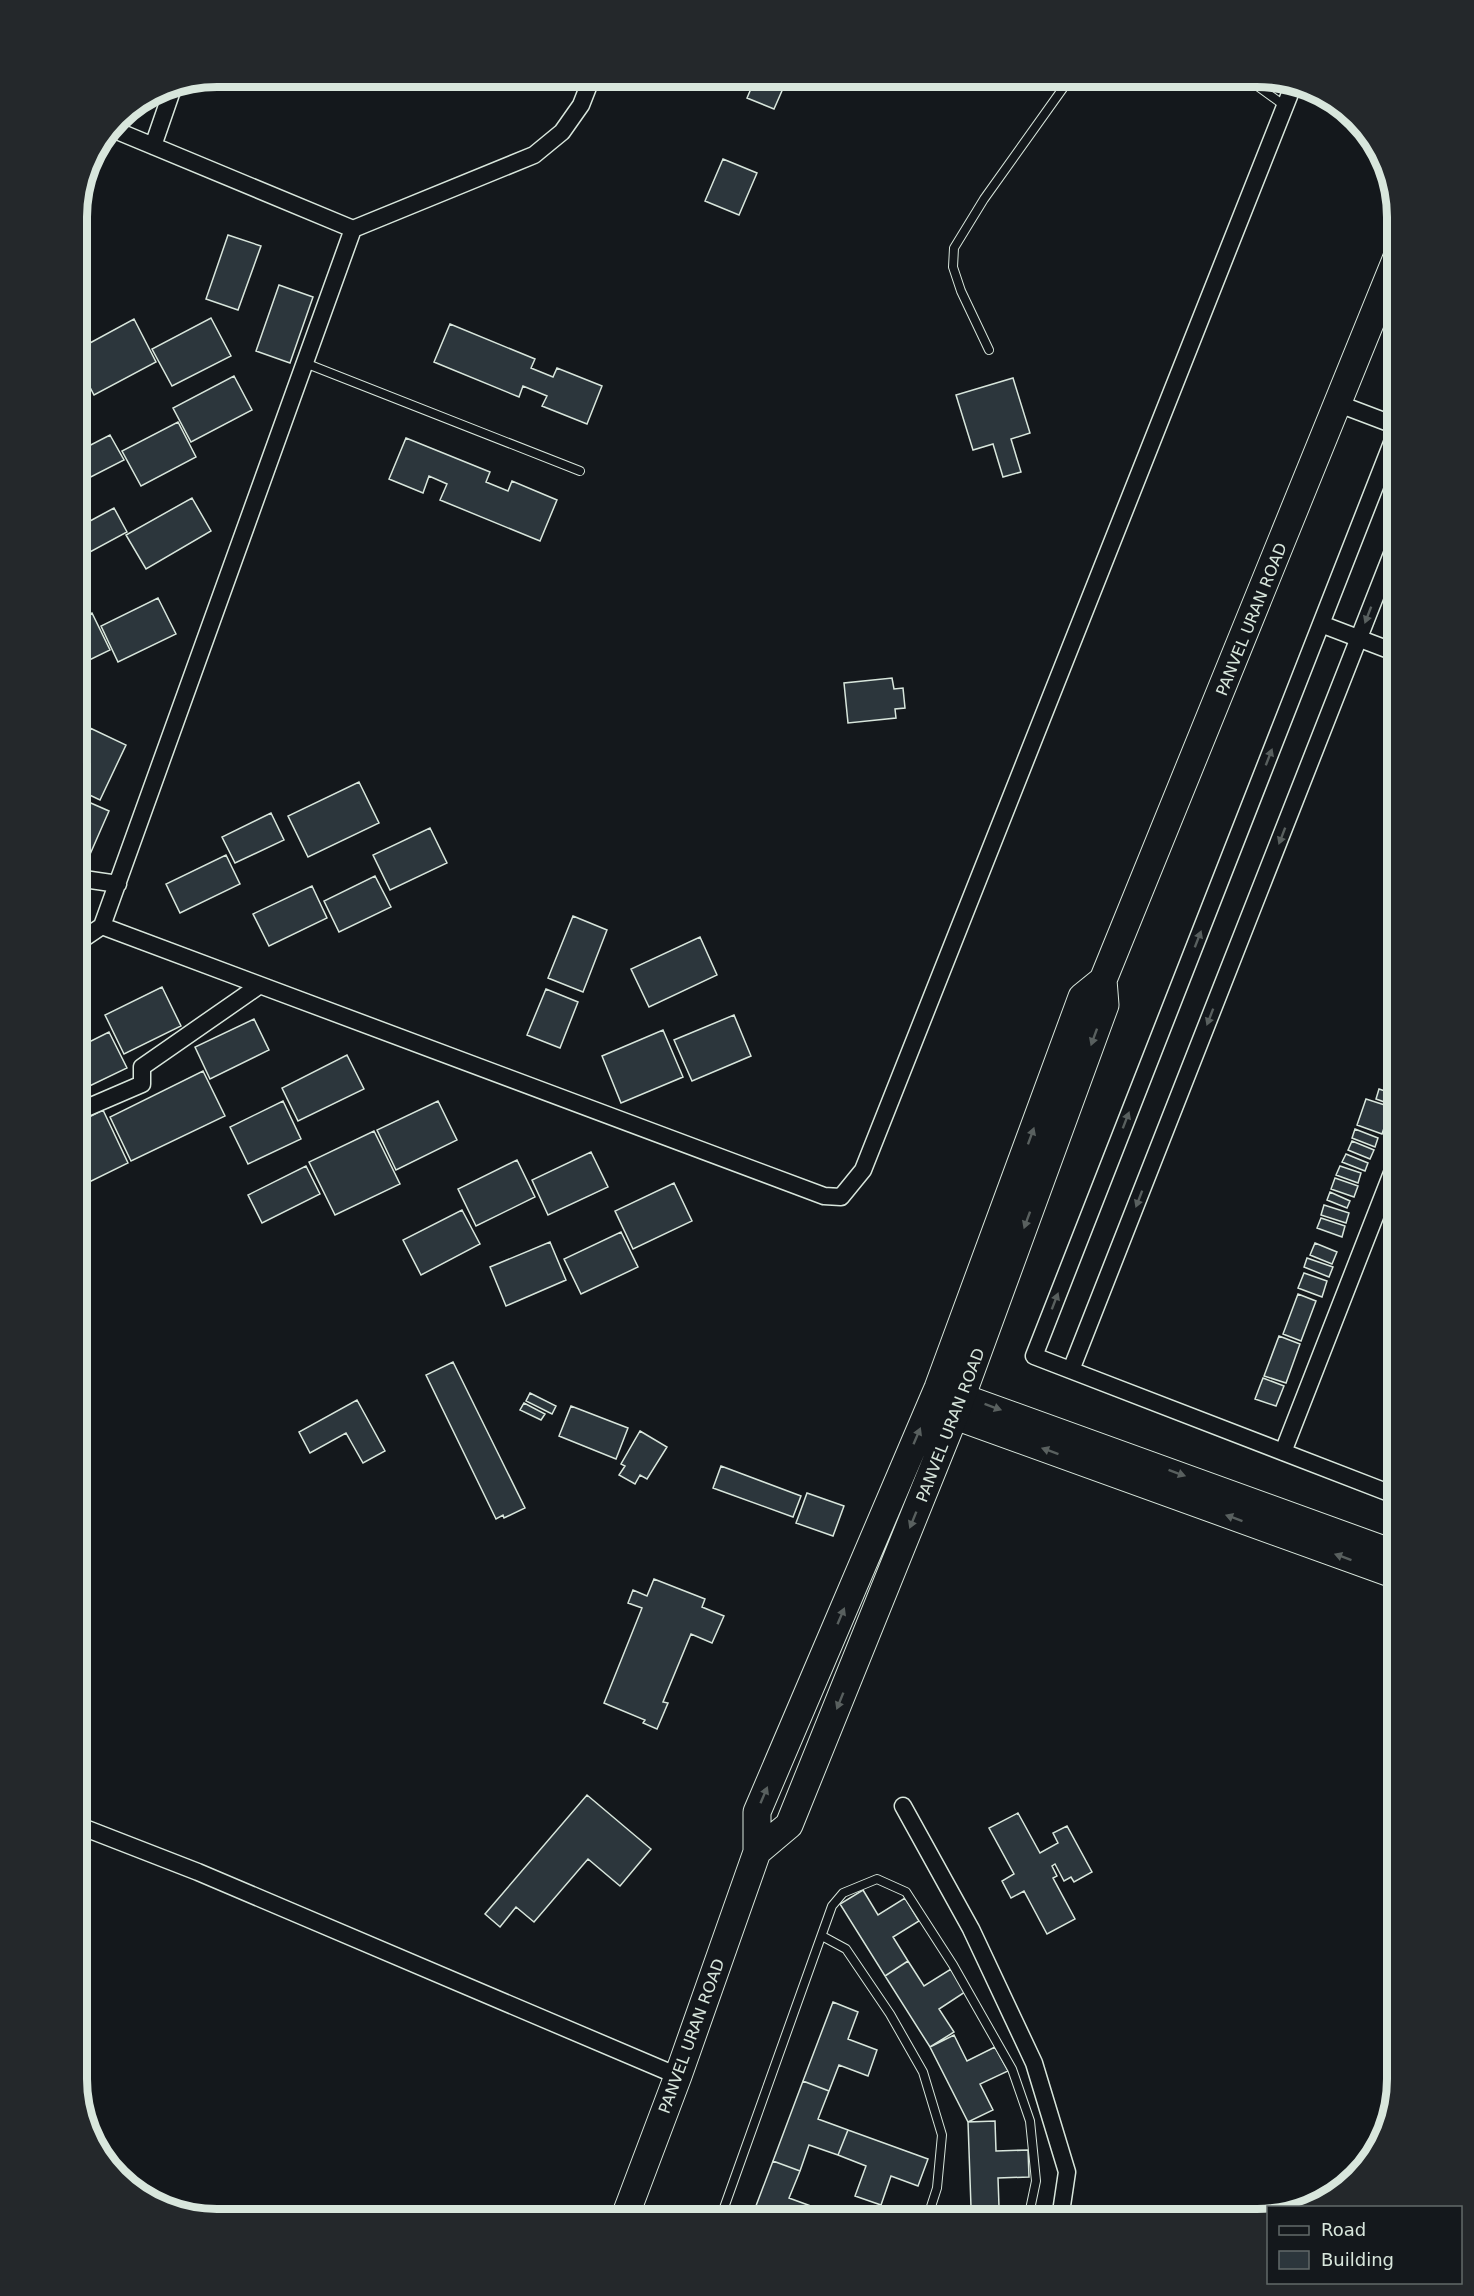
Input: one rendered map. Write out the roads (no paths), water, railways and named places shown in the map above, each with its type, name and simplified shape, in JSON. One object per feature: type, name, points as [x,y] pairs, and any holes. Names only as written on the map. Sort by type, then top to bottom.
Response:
[{"type":"main road","name":"PANVEL URAN ROAD","points":[[628,2209],[678,2076],[757,1852],[757,1812],[946,1402],[1082,997],[1103,980],[1387,284]]},
{"type":"main road","points":[[946,1402],[1292,1527],[1387,1572]]},
{"type":"main road","points":[[1292,1527],[1387,1550]]},
{"type":"street","points":[[119,132],[353,229],[534,155],[562,132],[581,105],[588,87]]},
{"type":"street","points":[[102,926],[824,1196],[841,1197],[850,1189],[863,1170],[1291,92]]},
{"type":"street","points":[[153,146],[170,96]]},
{"type":"street","points":[[87,936],[102,926],[118,884],[353,229]]},
{"type":"street","points":[[1339,404],[1387,424]]},
{"type":"street","points":[[1387,456],[1034,1356],[1387,1492]]},
{"type":"street","points":[[1071,1370],[1387,568]]},
{"type":"street","points":[[1321,624],[1387,649]]},
{"type":"street","points":[[87,879],[118,884]]},
{"type":"street","points":[[87,1108],[142,1084],[142,1067],[260,985]]},
{"type":"street","points":[[1283,1452],[1387,1188]]},
{"type":"street","points":[[903,1806],[971,1929],[1034,2063],[1067,2172],[1061,2209]]},
{"type":"street","points":[[87,1829],[198,1872],[678,2076]]},
{"type":"lane","points":[[989,350],[958,283],[953,267],[954,248],[984,199],[1064,87]]},
{"type":"lane","points":[[1259,87],[1285,106]]},
{"type":"lane","points":[[305,363],[580,471]]},
{"type":"lane","points":[[724,2209],[832,1906],[843,1893],[877,1879],[906,1892],[952,1965],[1012,2069],[1030,2121],[1036,2181],[1030,2209]]},
{"type":"lane","points":[[822,1936],[846,1949],[890,2014],[923,2072],[942,2135],[938,2188],[931,2209]]}]
